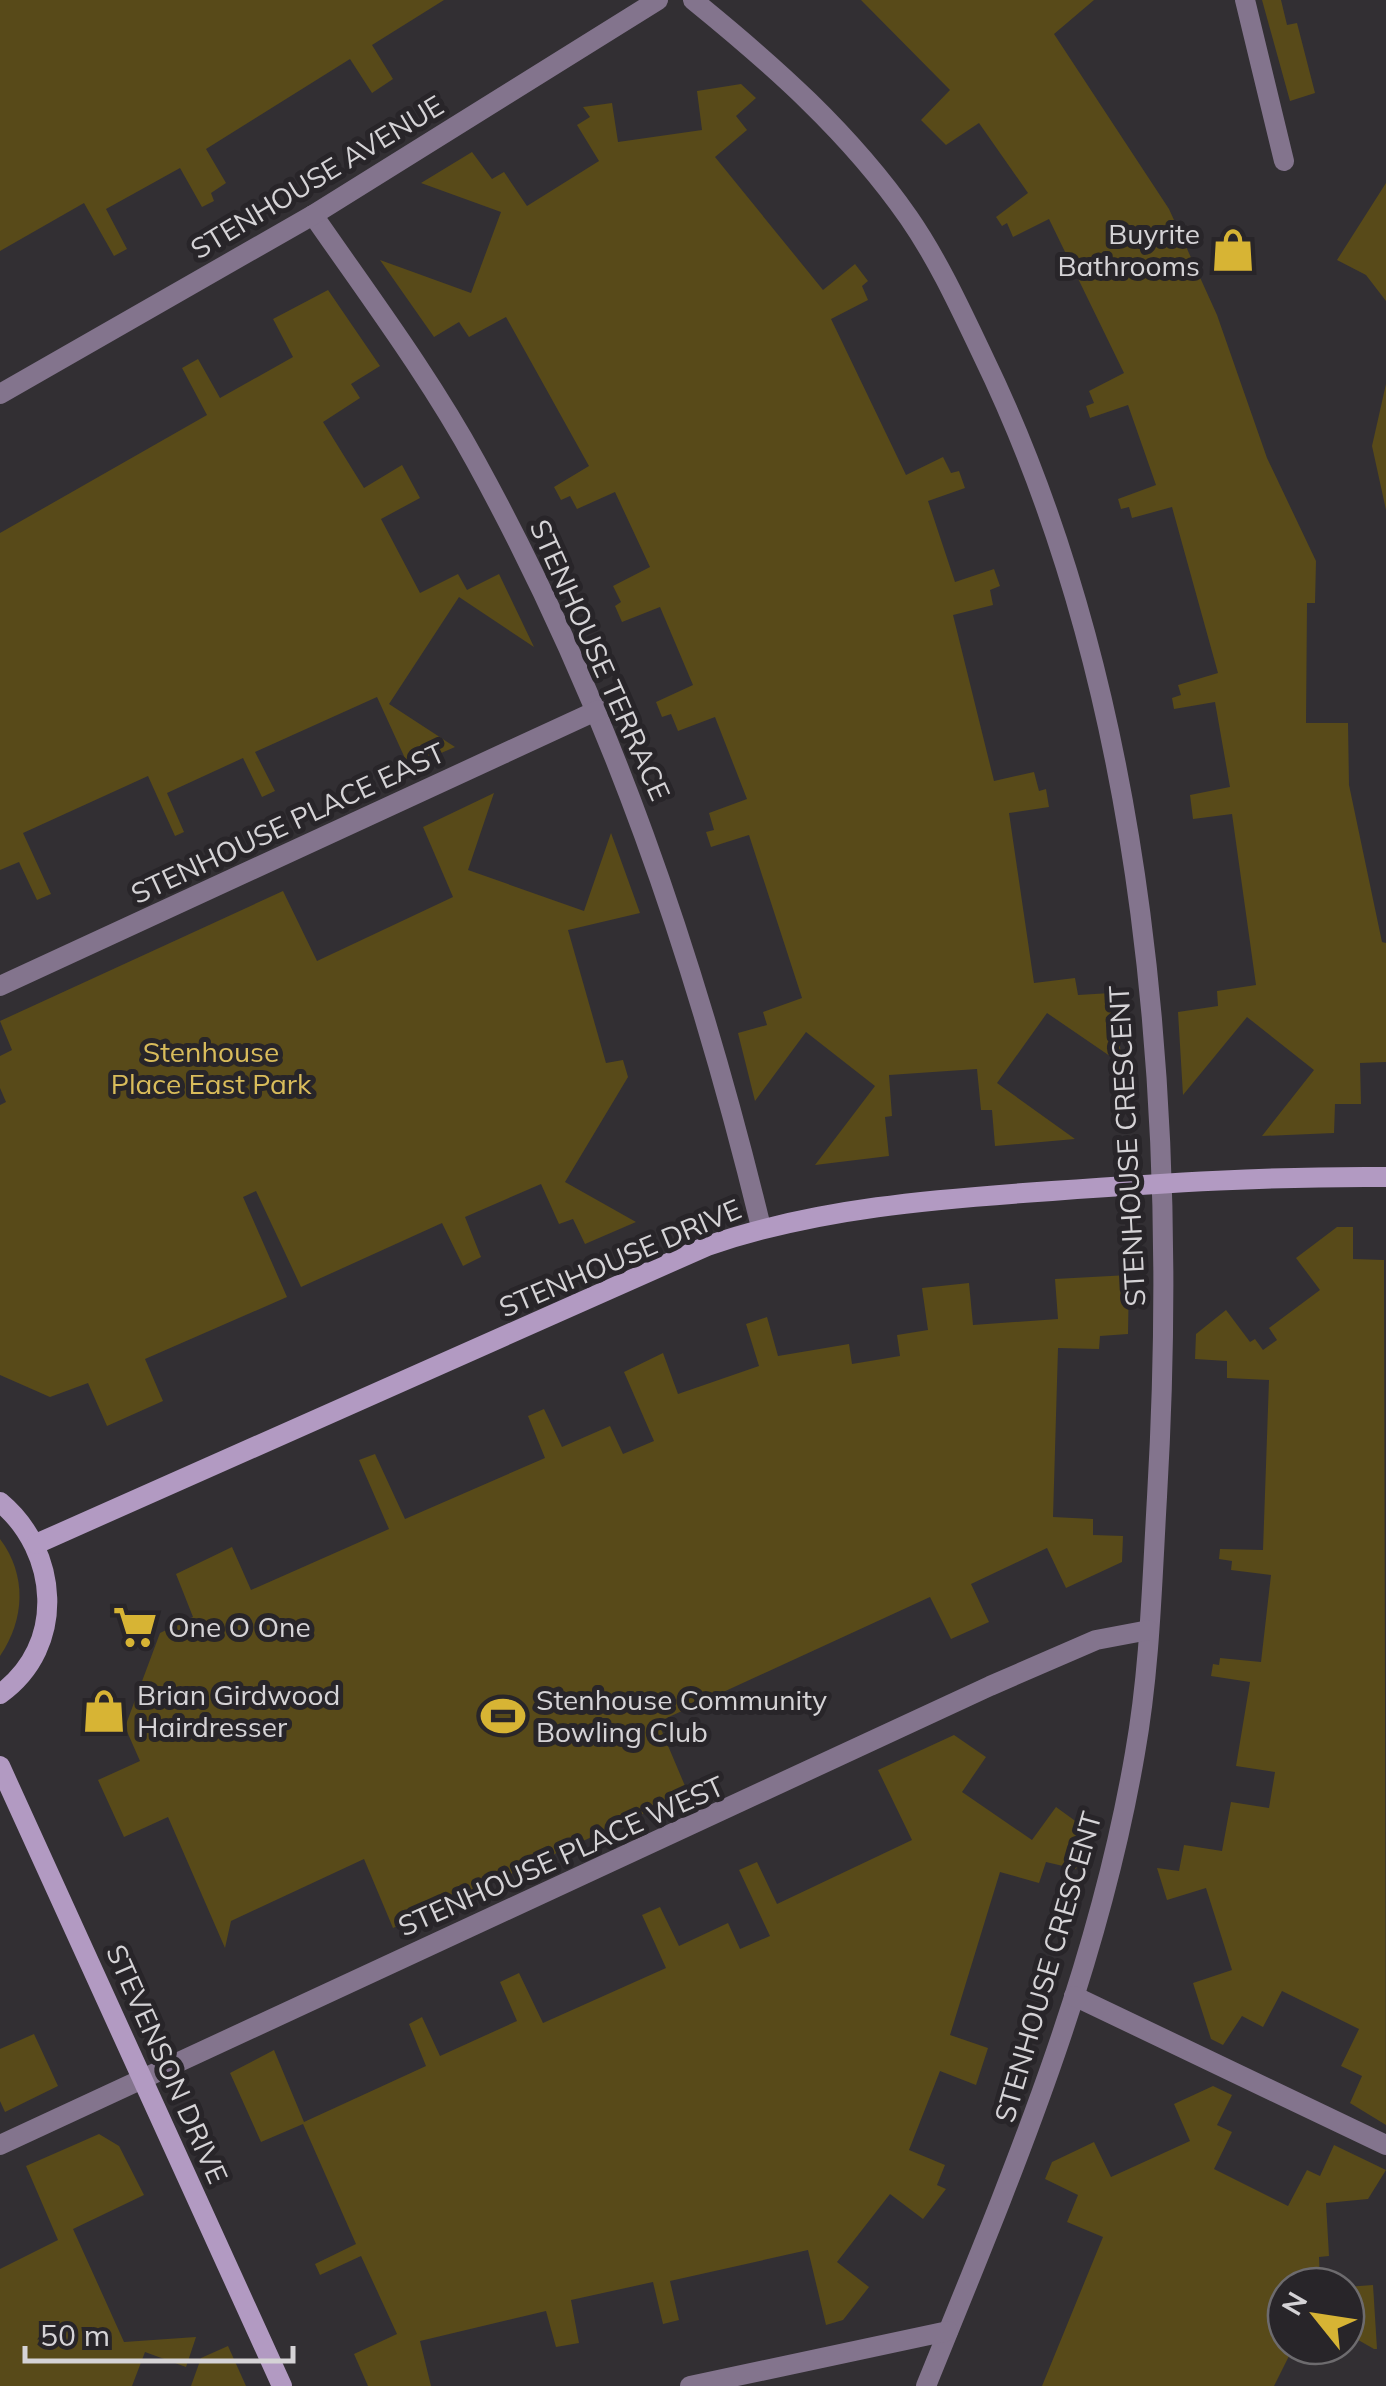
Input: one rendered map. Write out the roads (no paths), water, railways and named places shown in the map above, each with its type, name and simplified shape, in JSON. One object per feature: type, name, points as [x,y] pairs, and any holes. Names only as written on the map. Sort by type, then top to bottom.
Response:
[{"type":"street","name":"STENHOUSE AVENUE","points":[[0,394],[313,216],[658,0]]},
{"type":"street","name":"STENHOUSE CRESCENT","points":[[693,0],[811,101],[910,219],[958,306],[1030,460],[1088,638],[1114,763],[1149,1007],[1163,1183],[1166,1349],[1150,1630],[1136,1750],[1108,1884],[1074,1996],[993,2228],[926,2386]]},
{"type":"street","points":[[1245,0],[1284,161]]},
{"type":"street","name":"STENHOUSE TERRACE","points":[[313,216],[474,458],[598,710],[683,938],[721,1063],[761,1228]]},
{"type":"street","name":"STENHOUSE PLACE EAST","points":[[0,986],[598,710]]},
{"type":"street","name":"STENHOUSE DRIVE","points":[[36,1544],[707,1246],[761,1228],[933,1200],[1163,1183],[1386,1177]]},
{"type":"street","points":[[0,1502],[36,1544],[48,1582],[46,1622],[32,1659],[0,1694]]},
{"type":"street","name":"STENHOUSE PLACE WEST","points":[[0,2145],[812,1772],[990,1686],[1096,1640],[1150,1630]]},
{"type":"street","name":"STEVENSON DRIVE","points":[[0,1766],[282,2386]]},
{"type":"street","points":[[1074,1996],[1386,2146]]},
{"type":"street","points":[[690,2386],[948,2331]]},
{"type":"place","name":"Buyrite Bathrooms","points":[[1233,250]]},
{"type":"place","name":"One O One","points":[[135,1627]]},
{"type":"place","name":"Brian Girdwood Hairdresser","points":[[104,1711]]},
{"type":"place","name":"Stenhouse Community Bowling Club","points":[[503,1716]]},
{"type":"park label","name":"Stenhouse Place East Park","points":[[211,1068]]}]
